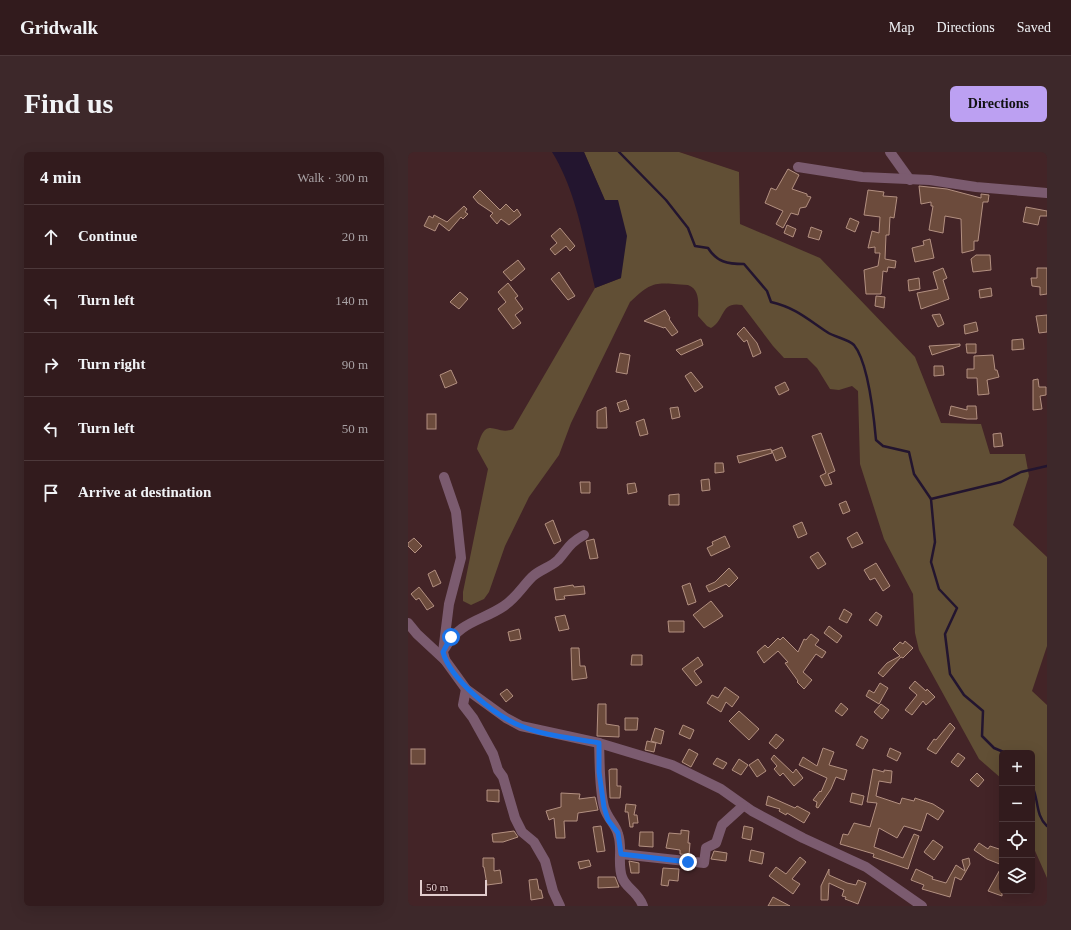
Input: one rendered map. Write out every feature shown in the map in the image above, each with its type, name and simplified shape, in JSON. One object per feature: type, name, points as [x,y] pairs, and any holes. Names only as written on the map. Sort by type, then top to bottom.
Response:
[{"type":"street","points":[[890,152],[910,180]]},
{"type":"street","points":[[798,166],[862,177],[930,180],[950,184],[1047,193]]},
{"type":"street","points":[[444,477],[456,512],[461,558],[449,604],[444,656]]},
{"type":"street","points":[[444,656],[451,637],[483,616],[503,607],[516,597],[533,576],[557,560],[572,542],[584,535]]},
{"type":"street","points":[[408,623],[412,636],[444,656],[466,689],[506,718],[521,726],[599,743],[672,765],[721,789],[743,806],[803,838],[866,867],[922,906]]},
{"type":"street","points":[[466,689],[463,705],[473,718],[493,754],[498,770],[503,777],[515,818],[522,832],[534,842],[545,861],[553,891],[560,906]]},
{"type":"street","points":[[599,743],[599,772],[604,807],[608,820],[618,833],[621,854],[619,867],[625,883],[639,896],[643,906]]},
{"type":"street","points":[[621,854],[704,863],[706,848],[716,843],[722,825],[743,806]]},
{"type":"shaded area","points":[[552,152],[584,152],[605,200],[618,200],[627,236],[621,278],[595,288],[574,201],[561,167]]},
{"type":"shaded area","points":[[584,152],[679,152],[739,172],[740,224],[820,258],[915,357],[941,423],[981,424],[990,454],[1025,454],[1029,476],[1013,525],[1047,557],[1047,646],[1032,691],[1047,705],[1047,878],[1035,851],[1035,750],[999,750],[999,776],[979,759],[919,650],[915,633],[913,594],[884,539],[860,464],[858,391],[852,386],[839,390],[830,389],[817,368],[807,358],[784,358],[742,305],[735,304],[726,308],[716,324],[711,328],[707,326],[698,316],[697,294],[692,287],[688,285],[656,284],[645,289],[630,302],[571,423],[559,455],[529,497],[505,546],[489,592],[484,599],[471,605],[463,601],[463,592],[488,469],[477,449],[480,438],[484,431],[488,429],[492,428],[507,431],[513,429],[595,288],[621,278],[618,200],[605,201]]},
{"type":"building","points":[[788,169],[799,175],[792,189],[807,194],[807,196],[811,197],[806,207],[800,208],[798,215],[791,213],[783,228],[776,224],[783,211],[765,203],[771,188],[776,190]]},
{"type":"building","points":[[919,186],[947,189],[981,198],[981,194],[989,195],[988,202],[983,202],[978,241],[974,241],[974,250],[962,253],[961,219],[945,216],[943,233],[929,230],[933,206],[931,206],[931,202],[921,204]]},
{"type":"building","points":[[480,190],[500,210],[506,204],[514,212],[517,209],[521,215],[509,225],[501,219],[497,224],[490,216],[493,213],[478,203],[473,197]]},
{"type":"building","points":[[868,190],[884,192],[883,196],[897,197],[894,218],[890,217],[889,235],[886,235],[885,259],[896,261],[895,268],[888,267],[887,272],[883,271],[881,294],[866,294],[864,270],[878,266],[880,253],[875,253],[875,247],[868,248],[872,231],[879,233],[880,217],[864,215]]},
{"type":"building","points":[[464,206],[467,209],[465,212],[468,214],[463,219],[461,217],[449,231],[439,223],[435,231],[424,226],[429,216],[433,218],[434,215],[447,222]]},
{"type":"building","points":[[1026,207],[1047,211],[1047,216],[1040,216],[1038,225],[1023,222]]},
{"type":"building","points":[[850,218],[859,222],[855,232],[846,228]]},
{"type":"building","points":[[787,225],[796,229],[793,237],[784,233]]},
{"type":"building","points":[[811,227],[822,231],[819,240],[808,237]]},
{"type":"building","points":[[560,228],[575,246],[570,251],[566,246],[555,255],[550,249],[557,243],[551,236]]},
{"type":"building","points":[[930,239],[934,258],[915,262],[912,248],[924,245],[923,241]]},
{"type":"building","points":[[976,255],[990,255],[991,270],[973,272],[971,259]]},
{"type":"building","points":[[518,260],[525,269],[511,281],[503,272]]},
{"type":"building","points":[[943,268],[947,278],[943,280],[949,299],[921,309],[917,293],[938,289],[933,272]]},
{"type":"building","points":[[1037,268],[1047,268],[1047,294],[1040,295],[1040,287],[1032,286],[1031,278],[1037,278]]},
{"type":"building","points":[[559,272],[575,296],[568,300],[551,279]]},
{"type":"building","points":[[919,278],[920,289],[909,291],[908,280]]},
{"type":"building","points":[[508,283],[518,296],[515,298],[523,309],[515,315],[521,323],[513,329],[498,309],[506,302],[498,292]]},
{"type":"building","points":[[991,288],[992,296],[980,298],[979,290]]},
{"type":"building","points":[[460,292],[468,299],[459,309],[450,302]]},
{"type":"building","points":[[876,296],[885,297],[884,308],[875,306]]},
{"type":"building","points":[[665,310],[678,332],[672,336],[665,327],[664,328],[644,321]]},
{"type":"building","points":[[940,314],[944,324],[938,327],[932,315]]},
{"type":"building","points":[[1047,315],[1047,332],[1039,333],[1036,316]]},
{"type":"building","points":[[976,322],[978,331],[965,334],[964,325]]},
{"type":"building","points":[[744,327],[757,343],[761,353],[753,357],[747,340],[744,342],[737,334]]},
{"type":"building","points":[[701,339],[703,345],[681,355],[676,350]]},
{"type":"building","points":[[1023,339],[1024,349],[1012,350],[1012,340]]},
{"type":"building","points":[[960,344],[960,346],[932,355],[929,346]]},
{"type":"building","points":[[966,344],[976,344],[976,353],[967,353]]},
{"type":"building","points":[[620,353],[630,355],[627,374],[616,372]]},
{"type":"building","points":[[993,355],[995,370],[997,370],[999,377],[987,380],[989,394],[978,395],[977,378],[967,378],[967,369],[974,369],[974,356]]},
{"type":"building","points":[[934,366],[943,366],[944,375],[934,376]]},
{"type":"building","points":[[451,370],[457,383],[445,388],[440,375]]},
{"type":"building","points":[[691,372],[703,387],[695,392],[685,376]]},
{"type":"building","points":[[1038,379],[1039,387],[1046,387],[1046,395],[1040,396],[1042,409],[1033,410],[1033,380]]},
{"type":"building","points":[[785,382],[789,390],[779,395],[775,387]]},
{"type":"building","points":[[626,400],[629,409],[620,412],[617,403]]},
{"type":"building","points":[[951,406],[967,410],[967,406],[976,406],[977,419],[967,419],[949,415]]},
{"type":"building","points":[[606,407],[607,428],[597,428],[597,411]]},
{"type":"building","points":[[678,407],[680,417],[672,419],[670,408]]},
{"type":"building","points":[[427,414],[436,414],[436,429],[427,429]]},
{"type":"building","points":[[644,419],[648,434],[640,436],[636,422]]},
{"type":"building","points":[[821,433],[835,471],[828,474],[832,484],[825,486],[820,476],[826,473],[812,436]]},
{"type":"building","points":[[1001,433],[1003,446],[994,447],[993,434]]},
{"type":"building","points":[[782,447],[786,457],[776,461],[772,451]]},
{"type":"building","points":[[771,449],[772,453],[739,463],[737,456]]},
{"type":"building","points":[[715,463],[723,463],[724,472],[715,473]]},
{"type":"building","points":[[709,479],[710,490],[702,491],[701,480]]},
{"type":"building","points":[[580,482],[590,482],[590,493],[581,493]]},
{"type":"building","points":[[635,483],[637,492],[628,494],[627,484]]},
{"type":"building","points":[[679,494],[679,505],[669,505],[669,495]]},
{"type":"building","points":[[846,501],[850,511],[843,514],[839,504]]},
{"type":"building","points":[[553,520],[561,541],[554,544],[545,524]]},
{"type":"building","points":[[802,522],[807,534],[798,538],[793,526]]},
{"type":"building","points":[[857,532],[863,543],[852,548],[847,538]]},
{"type":"building","points":[[725,536],[730,547],[711,556],[707,548],[713,545],[712,542]]},
{"type":"building","points":[[414,538],[422,546],[415,553],[408,546],[408,543]]},
{"type":"building","points":[[594,539],[598,558],[590,559],[586,541]]},
{"type":"building","points":[[818,552],[826,564],[818,569],[810,557]]},
{"type":"building","points":[[876,563],[890,586],[883,591],[875,578],[870,580],[864,570]]},
{"type":"building","points":[[729,568],[738,578],[729,587],[726,584],[709,592],[706,586],[715,582]]},
{"type":"building","points":[[435,570],[441,583],[433,587],[428,574]]},
{"type":"building","points":[[690,583],[696,602],[688,605],[682,586]]},
{"type":"building","points":[[573,585],[574,587],[584,586],[585,594],[564,596],[565,599],[556,600],[554,588]]},
{"type":"building","points":[[419,587],[434,606],[427,610],[419,598],[416,600],[411,594]]},
{"type":"building","points":[[711,601],[723,616],[704,628],[693,615]]},
{"type":"building","points":[[844,609],[852,614],[847,623],[839,619]]},
{"type":"building","points":[[876,612],[882,616],[877,626],[869,620]]},
{"type":"building","points":[[565,615],[569,629],[559,631],[555,617]]},
{"type":"building","points":[[668,621],[684,621],[684,632],[669,632]]},
{"type":"building","points":[[829,626],[842,636],[837,643],[824,633]]},
{"type":"building","points":[[519,629],[521,639],[510,641],[508,632]]},
{"type":"building","points":[[811,634],[819,640],[815,645],[826,652],[822,658],[816,654],[803,672],[812,680],[804,689],[797,682],[798,681],[785,663],[788,662],[778,651],[764,663],[757,652],[765,645],[768,648],[778,638],[780,640],[783,637],[798,652],[804,639],[806,640]]},
{"type":"building","points":[[905,641],[913,648],[903,658],[901,657],[883,677],[878,673],[887,663],[900,656],[893,649],[900,642],[903,644]]},
{"type":"building","points":[[571,648],[579,648],[580,666],[585,666],[587,678],[572,680]]},
{"type":"building","points":[[632,655],[642,655],[642,665],[631,665]]},
{"type":"building","points":[[698,657],[703,665],[694,671],[702,682],[696,686],[682,669]]},
{"type":"building","points":[[915,681],[926,691],[927,689],[935,697],[926,705],[923,701],[912,715],[905,710],[917,695],[909,688]]},
{"type":"building","points":[[880,683],[888,688],[879,704],[866,696],[869,690],[874,693]]},
{"type":"building","points":[[725,687],[739,697],[732,707],[726,702],[721,712],[707,703],[712,695],[718,698]]},
{"type":"building","points":[[507,689],[513,696],[506,702],[500,694]]},
{"type":"building","points":[[841,703],[848,709],[842,716],[835,711]]},
{"type":"building","points":[[598,704],[606,704],[606,724],[619,726],[619,737],[597,736]]},
{"type":"building","points":[[881,704],[889,710],[882,719],[874,712]]},
{"type":"building","points":[[739,711],[759,729],[749,740],[729,721]]},
{"type":"building","points":[[625,718],[638,718],[637,730],[625,730]]},
{"type":"building","points":[[950,723],[955,728],[936,754],[927,749],[934,739],[936,740]]},
{"type":"building","points":[[683,725],[694,730],[690,739],[679,734]]},
{"type":"building","points":[[655,728],[664,731],[661,744],[651,741]]},
{"type":"building","points":[[776,734],[784,740],[776,749],[769,743]]},
{"type":"building","points":[[861,736],[868,740],[863,749],[856,745]]},
{"type":"building","points":[[647,741],[656,743],[654,752],[645,750]]},
{"type":"building","points":[[823,748],[834,752],[829,765],[847,770],[844,780],[836,777],[831,789],[818,808],[816,807],[817,802],[813,800],[820,791],[821,792],[827,778],[799,765],[803,757],[817,766]]},
{"type":"building","points":[[890,748],[901,753],[897,761],[887,756]]},
{"type":"building","points":[[411,749],[425,749],[425,764],[411,764]]},
{"type":"building","points":[[689,749],[698,754],[691,767],[682,762]]},
{"type":"building","points":[[958,753],[965,758],[958,767],[951,762]]},
{"type":"building","points":[[774,755],[793,773],[796,769],[803,778],[794,786],[783,773],[780,776],[774,769],[777,766],[771,759]]},
{"type":"building","points":[[717,758],[727,763],[723,769],[713,764]]},
{"type":"building","points":[[739,759],[748,765],[741,775],[732,770]]},
{"type":"building","points":[[758,759],[766,771],[757,777],[749,765]]},
{"type":"building","points":[[617,769],[617,786],[621,786],[620,798],[610,798],[609,770]]},
{"type":"building","points":[[873,769],[884,772],[884,770],[892,771],[891,783],[879,781],[876,796],[900,804],[902,798],[914,801],[915,798],[933,804],[944,811],[938,820],[927,813],[921,831],[904,826],[897,838],[879,828],[874,847],[903,858],[914,834],[919,836],[908,869],[873,857],[874,854],[840,844],[843,834],[848,835],[854,823],[870,827],[877,803],[867,802]]},
{"type":"building","points":[[977,773],[984,780],[978,787],[970,780]]},
{"type":"building","points":[[487,790],[499,790],[499,802],[487,801]]},
{"type":"building","points":[[561,793],[580,794],[579,799],[595,797],[598,810],[578,813],[577,821],[564,821],[565,838],[556,838],[554,818],[549,820],[546,811],[561,807]]},
{"type":"building","points":[[852,793],[864,796],[862,805],[850,802]]},
{"type":"building","points":[[768,796],[795,808],[797,806],[810,813],[804,823],[787,813],[786,815],[779,811],[780,809],[766,805]]},
{"type":"building","points":[[626,804],[636,805],[634,815],[637,815],[638,823],[633,823],[633,827],[630,827],[628,812],[625,812]]},
{"type":"building","points":[[601,826],[605,851],[597,852],[593,827]]},
{"type":"building","points":[[744,826],[753,828],[751,840],[742,838]]},
{"type":"building","points":[[681,830],[689,831],[689,855],[680,854],[680,850],[666,848],[669,833],[681,834]]},
{"type":"building","points":[[514,831],[518,837],[503,842],[493,842],[492,834]]},
{"type":"building","points":[[640,832],[653,832],[653,847],[639,846]]},
{"type":"building","points":[[933,840],[943,847],[934,860],[924,852]]},
{"type":"building","points":[[979,843],[988,849],[990,846],[999,849],[999,864],[987,859],[974,850]]},
{"type":"building","points":[[751,850],[764,853],[762,864],[749,861]]},
{"type":"building","points":[[714,851],[727,853],[726,861],[711,859]]},
{"type":"building","points":[[800,857],[806,862],[792,879],[800,884],[793,894],[769,876],[776,867],[786,874]]},
{"type":"building","points":[[483,858],[494,858],[494,871],[500,870],[502,883],[487,885],[483,867]]},
{"type":"building","points":[[969,858],[970,864],[961,880],[955,877],[950,897],[922,889],[924,885],[911,880],[916,869],[933,877],[932,879],[946,883],[956,865],[965,871],[962,860]]},
{"type":"building","points":[[589,860],[591,866],[580,869],[578,862]]},
{"type":"building","points":[[629,861],[639,863],[639,873],[631,873]]},
{"type":"building","points":[[663,868],[679,869],[678,881],[669,880],[668,886],[661,885]]},
{"type":"building","points":[[829,869],[829,875],[847,883],[856,885],[858,880],[866,883],[858,904],[845,899],[846,897],[842,896],[844,890],[829,883],[828,900],[821,900],[821,886]]},
{"type":"building","points":[[999,871],[999,894],[1002,894],[1002,896],[988,891]]},
{"type":"building","points":[[598,877],[615,877],[619,887],[598,888]]},
{"type":"building","points":[[537,879],[539,890],[541,890],[543,898],[531,900],[529,880]]},
{"type":"building","points":[[773,897],[790,906],[768,906]]},
{"type":"waterway","points":[[619,152],[666,200],[688,228],[695,246],[708,248],[711,253],[728,263],[744,264],[767,291],[771,302],[794,310],[830,334],[854,345],[859,353],[867,377],[876,440],[883,446],[909,452],[914,474],[931,499],[935,542],[931,562],[939,589],[957,608],[945,634],[950,674],[964,695],[983,711],[982,736],[994,748],[999,750]]},
{"type":"waterway","points":[[931,499],[1001,482],[1021,472],[1047,466]]},
{"type":"waterway","points":[[1035,794],[1039,812],[1043,822],[1047,826]]},
{"type":"route","points":[[451,637],[443,652],[445,660],[466,689],[506,718],[521,726],[599,743],[599,772],[604,807],[608,820],[618,833],[621,854],[660,857],[688,862]]}]
